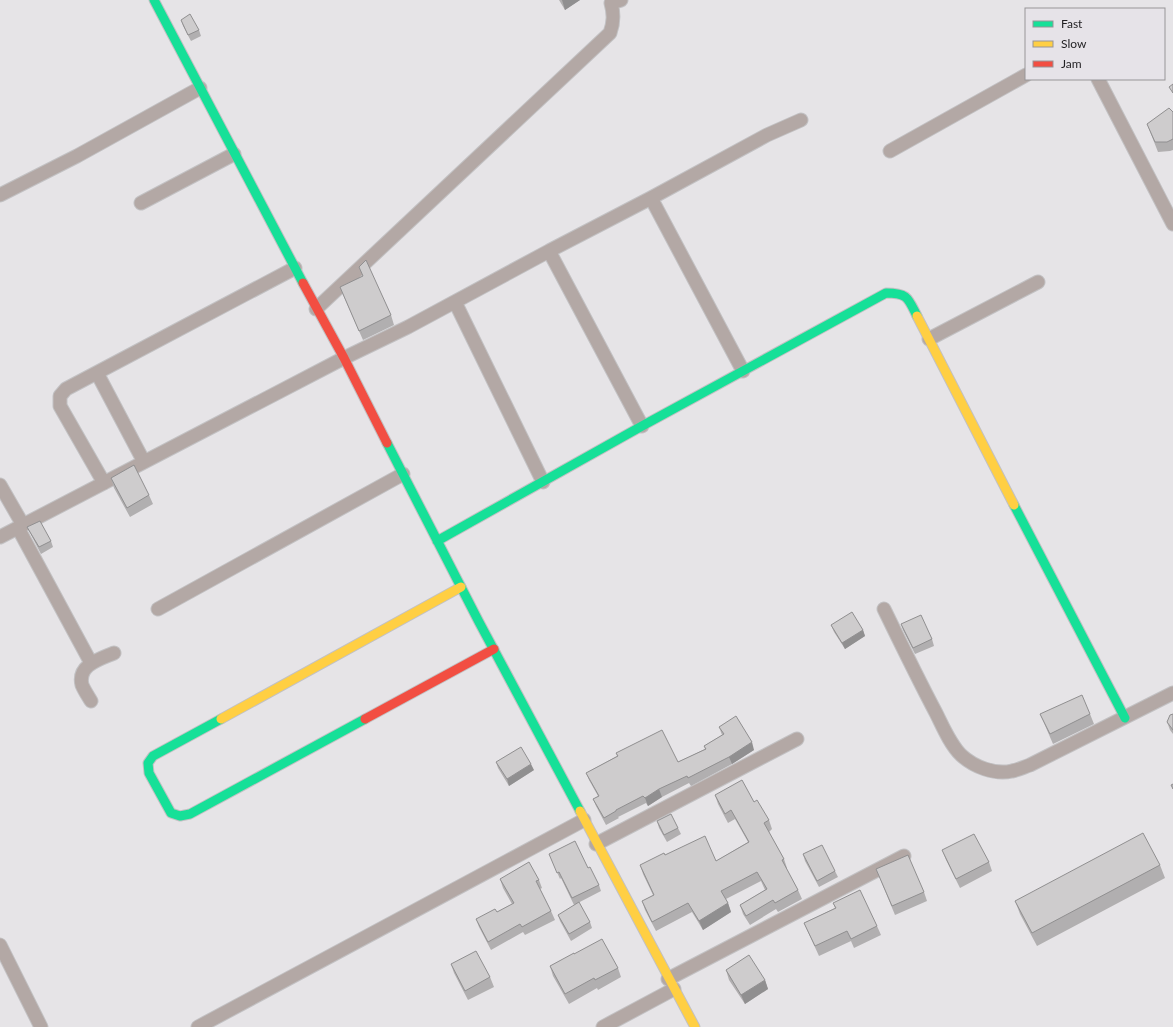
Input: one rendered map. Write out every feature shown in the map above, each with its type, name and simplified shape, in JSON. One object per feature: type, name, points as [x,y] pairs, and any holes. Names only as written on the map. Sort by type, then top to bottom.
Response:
[{"type":"street","points":[[316,309],[610,33],[614,22],[611,3],[621,0]]},
{"type":"street","points":[[158,2],[234,154],[316,309],[344,358],[437,541],[596,844],[695,1027]]},
{"type":"street","points":[[890,151],[1025,76]]},
{"type":"street","points":[[1099,80],[1173,224]]},
{"type":"street","points":[[0,194],[77,156],[200,88]]},
{"type":"street","points":[[0,537],[455,302],[766,135],[801,120]]},
{"type":"street","points":[[141,203],[234,154]]},
{"type":"street","points":[[651,198],[743,371]]},
{"type":"street","points":[[549,251],[642,426]]},
{"type":"street","points":[[104,483],[60,406],[60,396],[66,389],[295,268]]},
{"type":"street","points":[[929,339],[1038,282]]},
{"type":"street","points":[[437,541],[642,426],[886,293],[899,293],[909,300],[992,465],[1124,718]]},
{"type":"street","points":[[455,302],[543,482]]},
{"type":"street","points":[[97,373],[144,462]]},
{"type":"street","points":[[158,609],[403,474]]},
{"type":"street","points":[[0,485],[20,527],[91,663]]},
{"type":"street","points":[[461,587],[153,756],[148,763],[149,773],[171,813],[180,816],[190,814],[494,649]]},
{"type":"street","points":[[884,609],[953,745],[962,756],[986,769],[998,772],[1012,771],[1030,765],[1173,693]]},
{"type":"street","points":[[91,701],[82,685],[84,669],[91,663],[114,652]]},
{"type":"street","points":[[596,844],[797,739]]},
{"type":"street","points":[[198,1027],[584,820]]},
{"type":"street","points":[[603,1027],[671,984],[904,856]]},
{"type":"street","points":[[0,945],[42,1027]]},
{"type":"building","points":[[190,14],[199,30],[188,35],[181,20]]},
{"type":"building","points":[[1173,84],[1173,93],[1169,87]]},
{"type":"building","points":[[1169,108],[1173,112],[1173,139],[1167,142],[1155,142],[1147,124]]},
{"type":"building","points":[[366,260],[391,315],[359,331],[340,287],[363,276],[359,267]]},
{"type":"building","points":[[134,465],[149,495],[127,508],[111,478]]},
{"type":"building","points":[[40,521],[51,541],[39,547],[27,527]]},
{"type":"building","points":[[852,612],[863,630],[842,643],[831,625]]},
{"type":"building","points":[[921,615],[932,639],[913,648],[901,624]]},
{"type":"building","points":[[1082,695],[1090,714],[1050,734],[1040,714]]},
{"type":"building","points":[[1173,714],[1173,730],[1167,722],[1170,715]]},
{"type":"building","points":[[736,716],[752,742],[729,757],[688,778],[687,776],[659,789],[645,798],[643,796],[604,818],[593,799],[599,796],[586,773],[618,756],[616,753],[662,730],[678,762],[706,749],[704,746],[724,734],[719,727]]},
{"type":"building","points":[[521,747],[531,764],[507,779],[496,762]]},
{"type":"building","points":[[742,780],[754,802],[757,800],[769,820],[764,823],[784,859],[782,860],[798,890],[775,903],[773,900],[746,916],[740,905],[767,889],[757,872],[721,891],[728,903],[699,921],[688,903],[652,922],[642,901],[654,895],[640,865],[705,836],[716,861],[749,842],[731,810],[725,814],[715,795]]},
{"type":"building","points":[[671,814],[678,828],[664,835],[657,821]]},
{"type":"building","points":[[1143,833],[1160,865],[1032,933],[1015,901]]},
{"type":"building","points":[[974,834],[989,862],[956,879],[942,850]]},
{"type":"building","points":[[575,841],[588,868],[590,867],[599,885],[572,898],[559,872],[557,873],[549,854]]},
{"type":"building","points":[[822,845],[835,871],[817,881],[803,854]]},
{"type":"building","points":[[908,855],[924,892],[892,906],[876,869]]},
{"type":"building","points":[[529,862],[539,880],[536,881],[551,911],[522,927],[520,924],[488,942],[476,919],[495,909],[497,912],[514,903],[500,879]]},
{"type":"building","points":[[860,890],[877,926],[851,939],[847,931],[815,946],[804,923],[836,908],[833,903]]},
{"type":"building","points":[[579,902],[590,922],[569,934],[558,915]]},
{"type":"building","points":[[602,939],[618,968],[595,980],[594,978],[565,994],[550,966]]},
{"type":"building","points":[[476,951],[490,977],[465,991],[451,964]]},
{"type":"building","points":[[749,955],[765,980],[741,995],[726,970]]},
{"type":"traffic: fast","points":[[154,0],[303,283]]},
{"type":"traffic: fast","points":[[437,541],[642,426],[886,293],[899,294],[906,298],[917,316]]},
{"type":"traffic: fast","points":[[387,443],[479,622],[580,811]]},
{"type":"traffic: fast","points":[[1014,505],[1125,718]]},
{"type":"traffic: fast","points":[[221,719],[153,756],[148,763],[149,773],[171,813],[180,816],[190,814],[365,719]]},
{"type":"traffic: slow","points":[[917,316],[1014,505]]},
{"type":"traffic: slow","points":[[221,719],[461,587]]},
{"type":"traffic: slow","points":[[580,811],[695,1027]]},
{"type":"traffic: jam","points":[[303,283],[344,358],[387,443]]},
{"type":"traffic: jam","points":[[365,719],[494,649]]}]
